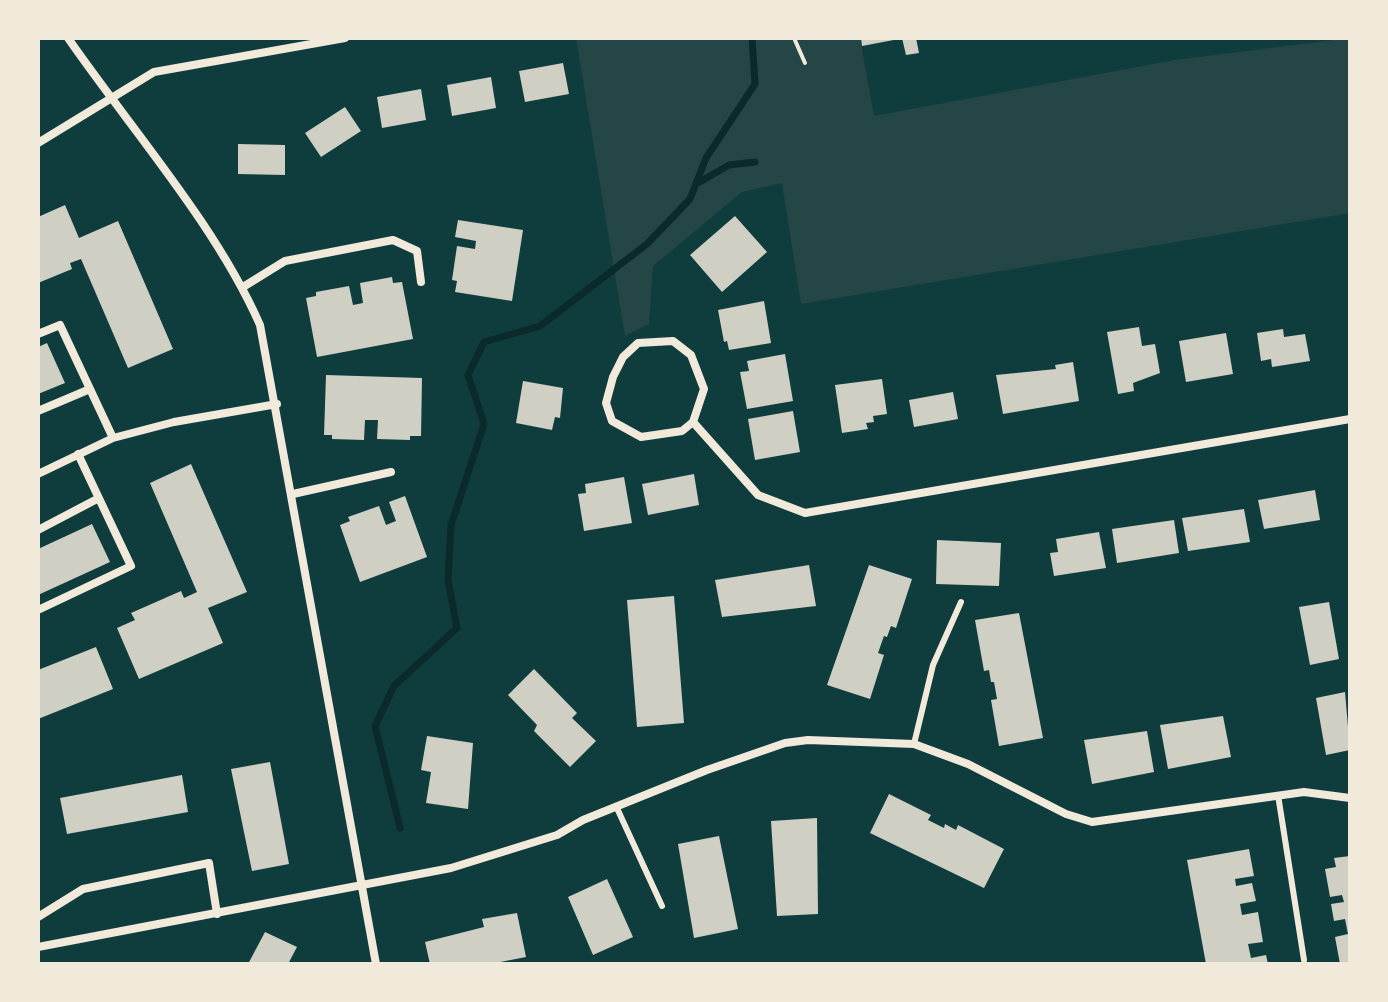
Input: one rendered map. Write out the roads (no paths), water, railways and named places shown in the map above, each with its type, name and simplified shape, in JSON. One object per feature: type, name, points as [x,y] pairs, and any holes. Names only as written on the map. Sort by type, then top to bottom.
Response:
[{"type":"street","points":[[68,38],[243,287],[260,325],[277,404],[376,964]]},
{"type":"street","points":[[38,143],[154,72],[345,38]]},
{"type":"street","points":[[243,287],[285,261],[393,240],[417,251],[421,282]]},
{"type":"street","points":[[38,334],[60,325],[113,438]]},
{"type":"street","points":[[673,341],[691,355],[704,389],[693,422],[682,431],[641,437],[612,421],[606,403],[613,377],[623,357],[638,343],[673,341]]},
{"type":"street","points":[[38,411],[90,389]]},
{"type":"street","points":[[38,474],[113,438],[174,422],[277,404]]},
{"type":"street","points":[[693,422],[758,495],[805,513],[1350,419]]},
{"type":"street","points":[[38,610],[131,566],[78,454]]},
{"type":"street","points":[[293,494],[391,472]]},
{"type":"street","points":[[38,530],[99,498]]},
{"type":"street","points":[[38,947],[363,888],[451,868],[557,835],[616,806],[785,743],[808,740],[914,744],[968,764],[1066,814],[1092,822],[1304,792],[1350,798]]},
{"type":"street","points":[[38,917],[83,889],[209,863],[217,914]]},
{"type":"lane","points":[[914,744],[933,665],[961,602]]},
{"type":"lane","points":[[1278,795],[1304,960]]},
{"type":"lane","points":[[616,806],[662,906]]},
{"type":"waterway","points":[[400,828],[375,726],[394,686],[457,628],[448,580],[451,525],[484,424],[468,375],[484,342],[540,326],[647,244],[690,199],[706,158],[755,84],[752,38]]},
{"type":"waterway","points":[[696,184],[729,165],[755,162]]}]
